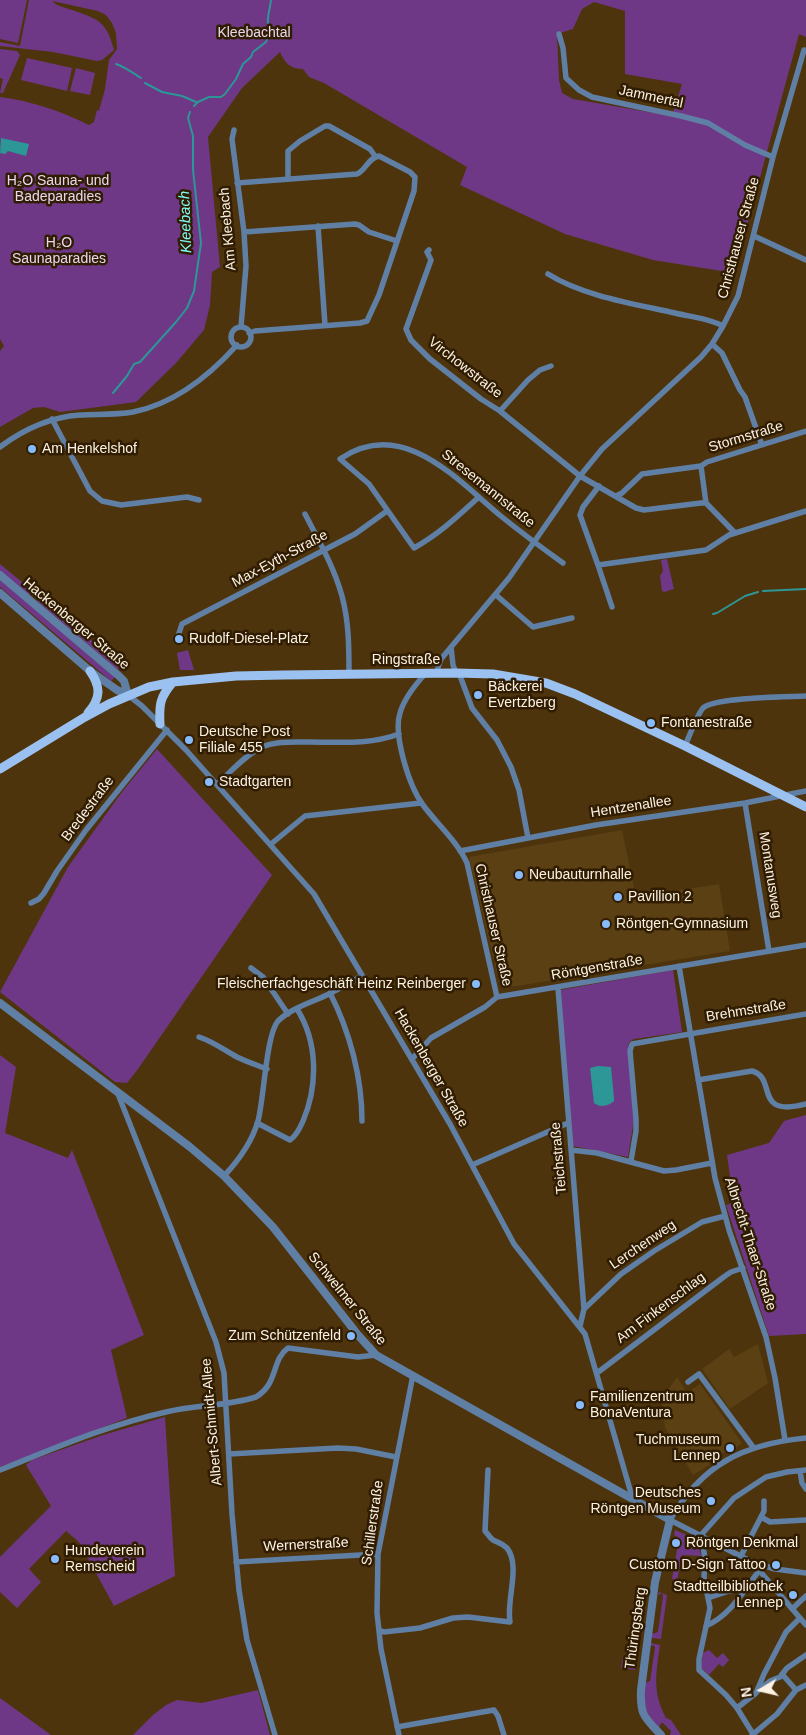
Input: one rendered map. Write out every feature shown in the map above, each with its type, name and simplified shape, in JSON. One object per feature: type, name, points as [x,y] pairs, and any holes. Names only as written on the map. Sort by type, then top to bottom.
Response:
[{"type":"main road","points":[[85,717],[94,707],[98,691],[97,682],[90,671]]},
{"type":"main road","name":"Ringstraße","points":[[0,769],[85,717],[128,695],[149,687],[173,682],[236,676],[457,673],[508,676],[546,683],[576,694],[806,807]]},
{"type":"main road","points":[[164,727],[160,703],[164,692],[173,682]]},
{"type":"street","name":"Jammertal","points":[[559,34],[563,48],[566,78],[583,93],[698,120],[720,129],[756,151],[774,157]]},
{"type":"street","name":"Christhauser Straße","points":[[438,674],[441,659],[523,559],[580,476],[602,449],[691,367],[712,344],[723,326],[738,296],[804,50]]},
{"type":"street","points":[[288,179],[288,151],[300,141],[325,126],[329,126],[370,149],[375,156]]},
{"type":"street","name":"Am Kleebach","points":[[234,130],[232,139],[244,232],[246,266],[240,327]]},
{"type":"street","points":[[237,184],[357,174],[375,156],[383,156],[415,177],[414,191],[379,295],[368,321],[254,331],[250,333]]},
{"type":"street","points":[[244,232],[359,225],[369,232],[397,241]]},
{"type":"street","points":[[318,226],[325,325]]},
{"type":"street","points":[[754,236],[806,259],[806,266]]},
{"type":"street","name":"Virchowstraße","points":[[429,250],[427,252],[431,260],[407,325],[411,340],[430,359],[481,399],[500,411],[580,476]]},
{"type":"street","points":[[548,274],[562,283],[625,303],[708,320],[723,326]]},
{"type":"street","points":[[0,447],[28,429],[52,419],[80,415],[123,414],[157,406],[183,392],[237,346],[246,344],[250,339],[250,333],[246,328],[237,328],[232,333],[232,340],[237,346]]},
{"type":"street","points":[[712,344],[722,353],[745,397],[762,445]]},
{"type":"street","points":[[500,411],[528,380],[540,370],[551,366]]},
{"type":"street","points":[[52,419],[90,490],[98,499],[121,505],[187,497],[198,500]]},
{"type":"street","name":"Stormstraße","points":[[706,504],[701,466],[707,462],[806,432]]},
{"type":"street","name":"Stresemannstraße","points":[[387,511],[369,484],[340,459],[361,448],[372,446],[394,445],[426,455],[440,464],[534,542]]},
{"type":"street","points":[[616,496],[622,493],[642,474],[701,466]]},
{"type":"street","points":[[580,476],[642,510],[706,504],[735,532]]},
{"type":"street","points":[[599,486],[583,507],[580,515],[612,607]]},
{"type":"street","points":[[387,511],[414,548],[448,526],[479,497]]},
{"type":"street","name":"Max-Eyth-Straße","points":[[178,636],[182,624],[354,534],[387,511]]},
{"type":"street","points":[[598,565],[706,550],[735,532],[806,512]]},
{"type":"street","points":[[305,514],[324,550],[337,581],[345,608],[350,674]]},
{"type":"street","points":[[534,542],[563,563]]},
{"type":"street","name":"Hackenberger Straße","points":[[0,576],[119,676],[124,681],[128,695]]},
{"type":"street","name":"Hackenberger Straße","points":[[0,593],[90,671],[117,690],[128,695],[164,727],[314,894],[412,1059],[472,1164],[514,1244],[580,1326],[587,1340],[597,1372],[633,1500]]},
{"type":"street","points":[[496,594],[533,628],[572,618]]},
{"type":"street","points":[[451,647],[453,665],[472,708],[497,740],[512,767],[519,790],[528,838]]},
{"type":"street","name":"Christhauser Straße","points":[[424,674],[402,708],[399,720],[399,734],[410,778],[421,803],[460,851],[467,863],[497,997]]},
{"type":"street","points":[[685,746],[702,709],[709,705],[736,700],[806,696]]},
{"type":"street","name":"Bredestraße","points":[[31,903],[39,899],[44,893],[86,830],[164,727]]},
{"type":"street","points":[[217,784],[254,752],[271,744],[288,742],[356,742],[379,740],[399,734]]},
{"type":"street","name":"Hentzenallee","points":[[460,851],[664,814],[745,803],[806,791]]},
{"type":"street","points":[[271,844],[305,816],[421,803]]},
{"type":"street","name":"Montanusweg","points":[[745,803],[769,951]]},
{"type":"street","name":"Röntgenstraße","points":[[412,1059],[431,1038],[497,997],[806,945]]},
{"type":"street","name":"Albrecht-Thaer-Straße","points":[[679,966],[712,1163],[725,1216],[766,1336],[777,1387],[785,1440]]},
{"type":"street","points":[[251,968],[263,976],[288,1014]]},
{"type":"street","points":[[224,1176],[241,1156],[258,1123],[272,1030],[288,1014],[362,976]]},
{"type":"street","name":"Teichstraße","points":[[558,988],[584,1310],[580,1326]]},
{"type":"street","points":[[330,993],[340,1015],[353,1054],[362,1102],[362,1121]]},
{"type":"street","name":"Schwelmer Straße","points":[[0,1003],[224,1176],[273,1227],[376,1355],[633,1500],[752,1562],[775,1569],[806,1573]]},
{"type":"street","points":[[258,1123],[290,1140],[294,1136],[307,1110],[312,1090],[313,1059],[309,1035],[297,1009]]},
{"type":"street","name":"Brehmstraße","points":[[631,1161],[636,1131],[631,1046],[635,1043],[806,1014]]},
{"type":"street","points":[[199,1037],[213,1042],[252,1064],[267,1069]]},
{"type":"street","points":[[698,1080],[752,1071],[764,1078],[767,1094],[779,1106],[789,1108],[806,1104]]},
{"type":"street","name":"Albert-Schmidt-Allee","points":[[117,1092],[216,1342],[223,1366],[236,1562],[248,1640],[275,1735]]},
{"type":"street","points":[[472,1164],[568,1123]]},
{"type":"street","points":[[571,1150],[597,1153],[664,1171],[712,1163]]},
{"type":"street","name":"Lerchenweg","points":[[584,1310],[621,1274],[654,1251],[702,1222],[725,1216]]},
{"type":"street","name":"Am Finkenschlag","points":[[597,1372],[725,1276],[743,1268]]},
{"type":"street","points":[[0,1470],[56,1447],[128,1422],[168,1412],[256,1397],[266,1390],[270,1384],[279,1358],[288,1348],[358,1357],[376,1355]]},
{"type":"street","points":[[688,1382],[699,1374],[753,1447]]},
{"type":"street","name":"Schillerstraße","points":[[399,1735],[379,1630],[377,1612],[378,1554],[412,1375]]},
{"type":"street","points":[[670,1520],[686,1495],[704,1476],[730,1458],[753,1447],[785,1440],[806,1438]]},
{"type":"street","points":[[229,1454],[338,1448],[356,1449],[396,1458]]},
{"type":"street","points":[[379,1630],[384,1632],[420,1628],[453,1618],[468,1617],[510,1622],[508,1613],[513,1565],[506,1548],[500,1542],[492,1540],[486,1531],[488,1470]]},
{"type":"street","points":[[806,1489],[802,1483],[803,1470],[771,1475],[734,1498],[701,1534],[705,1558],[704,1578],[710,1608],[699,1658],[700,1670],[737,1708],[753,1734],[777,1714],[796,1690],[806,1685]]},
{"type":"street","points":[[741,1556],[764,1511],[764,1501]]},
{"type":"street","points":[[761,1517],[770,1522],[806,1520]]},
{"type":"street","name":"Thüringsberg","points":[[661,1735],[642,1713],[640,1704],[642,1676],[655,1585],[670,1520]]},
{"type":"street","name":"Wernerstraße","points":[[236,1562],[378,1554]]},
{"type":"street","points":[[752,1562],[806,1625]]},
{"type":"street","points":[[706,1626],[716,1622],[730,1608],[742,1595],[744,1589],[759,1570]]},
{"type":"street","points":[[708,1598],[729,1591],[744,1589]]},
{"type":"street","points":[[792,1609],[806,1596]]},
{"type":"street","points":[[756,1693],[788,1630],[800,1618]]},
{"type":"street","points":[[737,1708],[806,1655]]},
{"type":"street","points":[[764,1674],[770,1681]]},
{"type":"street","points":[[782,1674],[796,1690]]},
{"type":"street","points":[[397,1727],[494,1710],[504,1735]]},
{"type":"shaded area","name":"Röntgen-Gymnasium","points":[[622,830],[636,897],[719,884],[730,951],[517,986],[511,986],[502,982],[497,973],[469,857]]},
{"type":"shaded area","points":[[758,1344],[768,1383],[730,1409],[702,1369],[729,1349],[734,1357]]},
{"type":"shaded area","points":[[677,1377],[687,1393],[700,1384],[742,1443],[733,1450],[732,1448],[725,1452],[711,1464],[693,1475],[665,1428],[662,1398]]},
{"type":"green space","points":[[0,0],[27,0],[18,43],[0,39]]},
{"type":"green space","points":[[29,0],[806,0],[806,37],[799,34],[734,273],[653,260],[565,234],[460,185],[467,167],[324,83],[309,77],[303,69],[291,67],[280,52],[242,88],[208,137],[220,267],[212,272],[210,305],[204,330],[176,363],[136,402],[60,412],[44,407],[33,408],[0,427],[0,351],[4,346],[0,339],[0,97],[46,107],[89,125],[94,122],[97,110],[99,111],[105,89],[109,60],[117,49],[116,33],[106,15],[98,11],[52,1],[59,6],[87,15],[99,22],[108,32],[114,50],[102,60],[97,61],[53,52],[0,46],[0,42],[20,46]],"holes":[[[594,2],[625,11],[625,74],[682,84],[672,116],[573,99],[562,93],[559,80],[557,34],[573,29],[582,9]]]},
{"type":"green space","points":[[0,49],[17,51],[20,55],[3,93],[0,93],[3,79],[0,78]]},
{"type":"green space","points":[[27,58],[72,68],[67,91],[21,80]]},
{"type":"green space","points":[[76,68],[95,73],[90,95],[70,91]]},
{"type":"green space","points":[[667,559],[674,589],[664,592],[662,591],[660,576],[663,571],[661,560]]},
{"type":"green space","points":[[0,564],[33,591],[29,595],[0,571]]},
{"type":"green space","points":[[0,580],[115,677],[111,681],[0,587]]},
{"type":"green space","points":[[39,597],[118,662],[118,670],[37,601]]},
{"type":"green space","points":[[188,650],[194,670],[180,670],[177,653]]},
{"type":"green space","points":[[157,749],[272,875],[138,1069],[127,1083],[115,1082],[0,992],[68,867],[122,792]]},
{"type":"green space","points":[[673,970],[682,1032],[634,1039],[629,1042],[634,1119],[628,1157],[573,1146],[560,990]]},
{"type":"green space","points":[[0,1055],[16,1067],[5,1133],[68,1158],[72,1150],[144,1335],[111,1350],[127,1418],[0,1467]]},
{"type":"green space","points":[[806,1115],[806,1334],[769,1336],[726,1205],[734,1203],[727,1155],[769,1143],[784,1121]]},
{"type":"green space","points":[[165,1417],[175,1576],[114,1606],[79,1542],[66,1531],[29,1569],[41,1582],[17,1608],[0,1592],[0,1557],[51,1506],[26,1465],[32,1460],[103,1435]]},
{"type":"green space","points":[[675,1530],[694,1538],[702,1556],[682,1555],[677,1580],[672,1579],[679,1538],[674,1535]]},
{"type":"green space","points":[[662,1593],[667,1595],[661,1639],[652,1638],[652,1634],[658,1632]]},
{"type":"green space","points":[[651,1643],[660,1645],[656,1674],[659,1700],[666,1718],[671,1720],[681,1735],[670,1735],[671,1731],[663,1723],[661,1723],[659,1728],[647,1712],[644,1697],[645,1683],[650,1681],[655,1648],[654,1645],[651,1646]]},
{"type":"green space","points":[[709,1650],[717,1658],[723,1653],[729,1660],[723,1667],[719,1664],[709,1675],[701,1668],[703,1653]]},
{"type":"green space","points":[[623,1656],[636,1657],[635,1670],[621,1668]]},
{"type":"green space","points":[[258,1690],[270,1735],[133,1735],[153,1715],[166,1705],[177,1700],[202,1703]]},
{"type":"green space","points":[[0,1698],[51,1735],[0,1735]]},
{"type":"water","points":[[1,138],[29,144],[26,156],[8,151],[5,154],[0,153]]},
{"type":"water","points":[[598,1066],[611,1067],[614,1101],[604,1106],[594,1103],[590,1068]]},
{"type":"waterway","name":"Kleebach","points":[[194,106],[209,97],[221,97],[225,94],[236,79],[243,64],[251,57],[253,52],[266,42],[270,31],[268,20],[271,0]]},
{"type":"waterway","points":[[116,64],[141,78]]},
{"type":"waterway","points":[[145,83],[162,92],[182,96],[196,102]]},
{"type":"waterway","name":"Kleebach","points":[[113,393],[134,364],[140,362],[176,322],[187,308],[194,291],[201,243],[193,170],[193,136],[188,118],[190,112]]},
{"type":"waterway","points":[[763,591],[806,589]]},
{"type":"waterway","points":[[713,614],[745,596],[758,592]]},
{"type":"place","name":"Am Henkelshof","points":[[32,449]]},
{"type":"place","name":"Rudolf-Diesel-Platz","points":[[179,639]]},
{"type":"place","name":"Bäckerei Evertzberg","points":[[478,695]]},
{"type":"place","name":"Fontanestraße","points":[[651,723]]},
{"type":"place","name":"Deutsche Post Filiale 455","points":[[189,740]]},
{"type":"place","name":"Stadtgarten","points":[[209,782]]},
{"type":"place","name":"Neubauturnhalle","points":[[519,875]]},
{"type":"place","name":"Pavillion 2","points":[[618,897]]},
{"type":"place","name":"Röntgen-Gymnasium","points":[[606,924]]},
{"type":"place","name":"Fleischerfachgeschäft Heinz Reinberger","points":[[476,984]]},
{"type":"place","name":"Zum Schützenfeld","points":[[351,1336]]},
{"type":"place","name":"Familienzentrum BonaVentura","points":[[580,1405]]},
{"type":"place","name":"Tuchmuseum Lennep","points":[[730,1448]]},
{"type":"place","name":"Deutsches Röntgen Museum","points":[[711,1501]]},
{"type":"place","name":"Röntgen Denkmal","points":[[676,1543]]},
{"type":"place","name":"Hundeverein Remscheid","points":[[55,1559]]},
{"type":"place","name":"Custom D-Sign Tattoo","points":[[776,1565]]},
{"type":"place","name":"Stadtteilbibliothek Lennep","points":[[793,1595]]},
{"type":"park label","name":"Kleebachtal","points":[[254,33]]},
{"type":"park label","name":"H₂O Sauna- und Badeparadies","points":[[58,190]]},
{"type":"park label","name":"H₂O Saunaparadies","points":[[59,252]]}]
